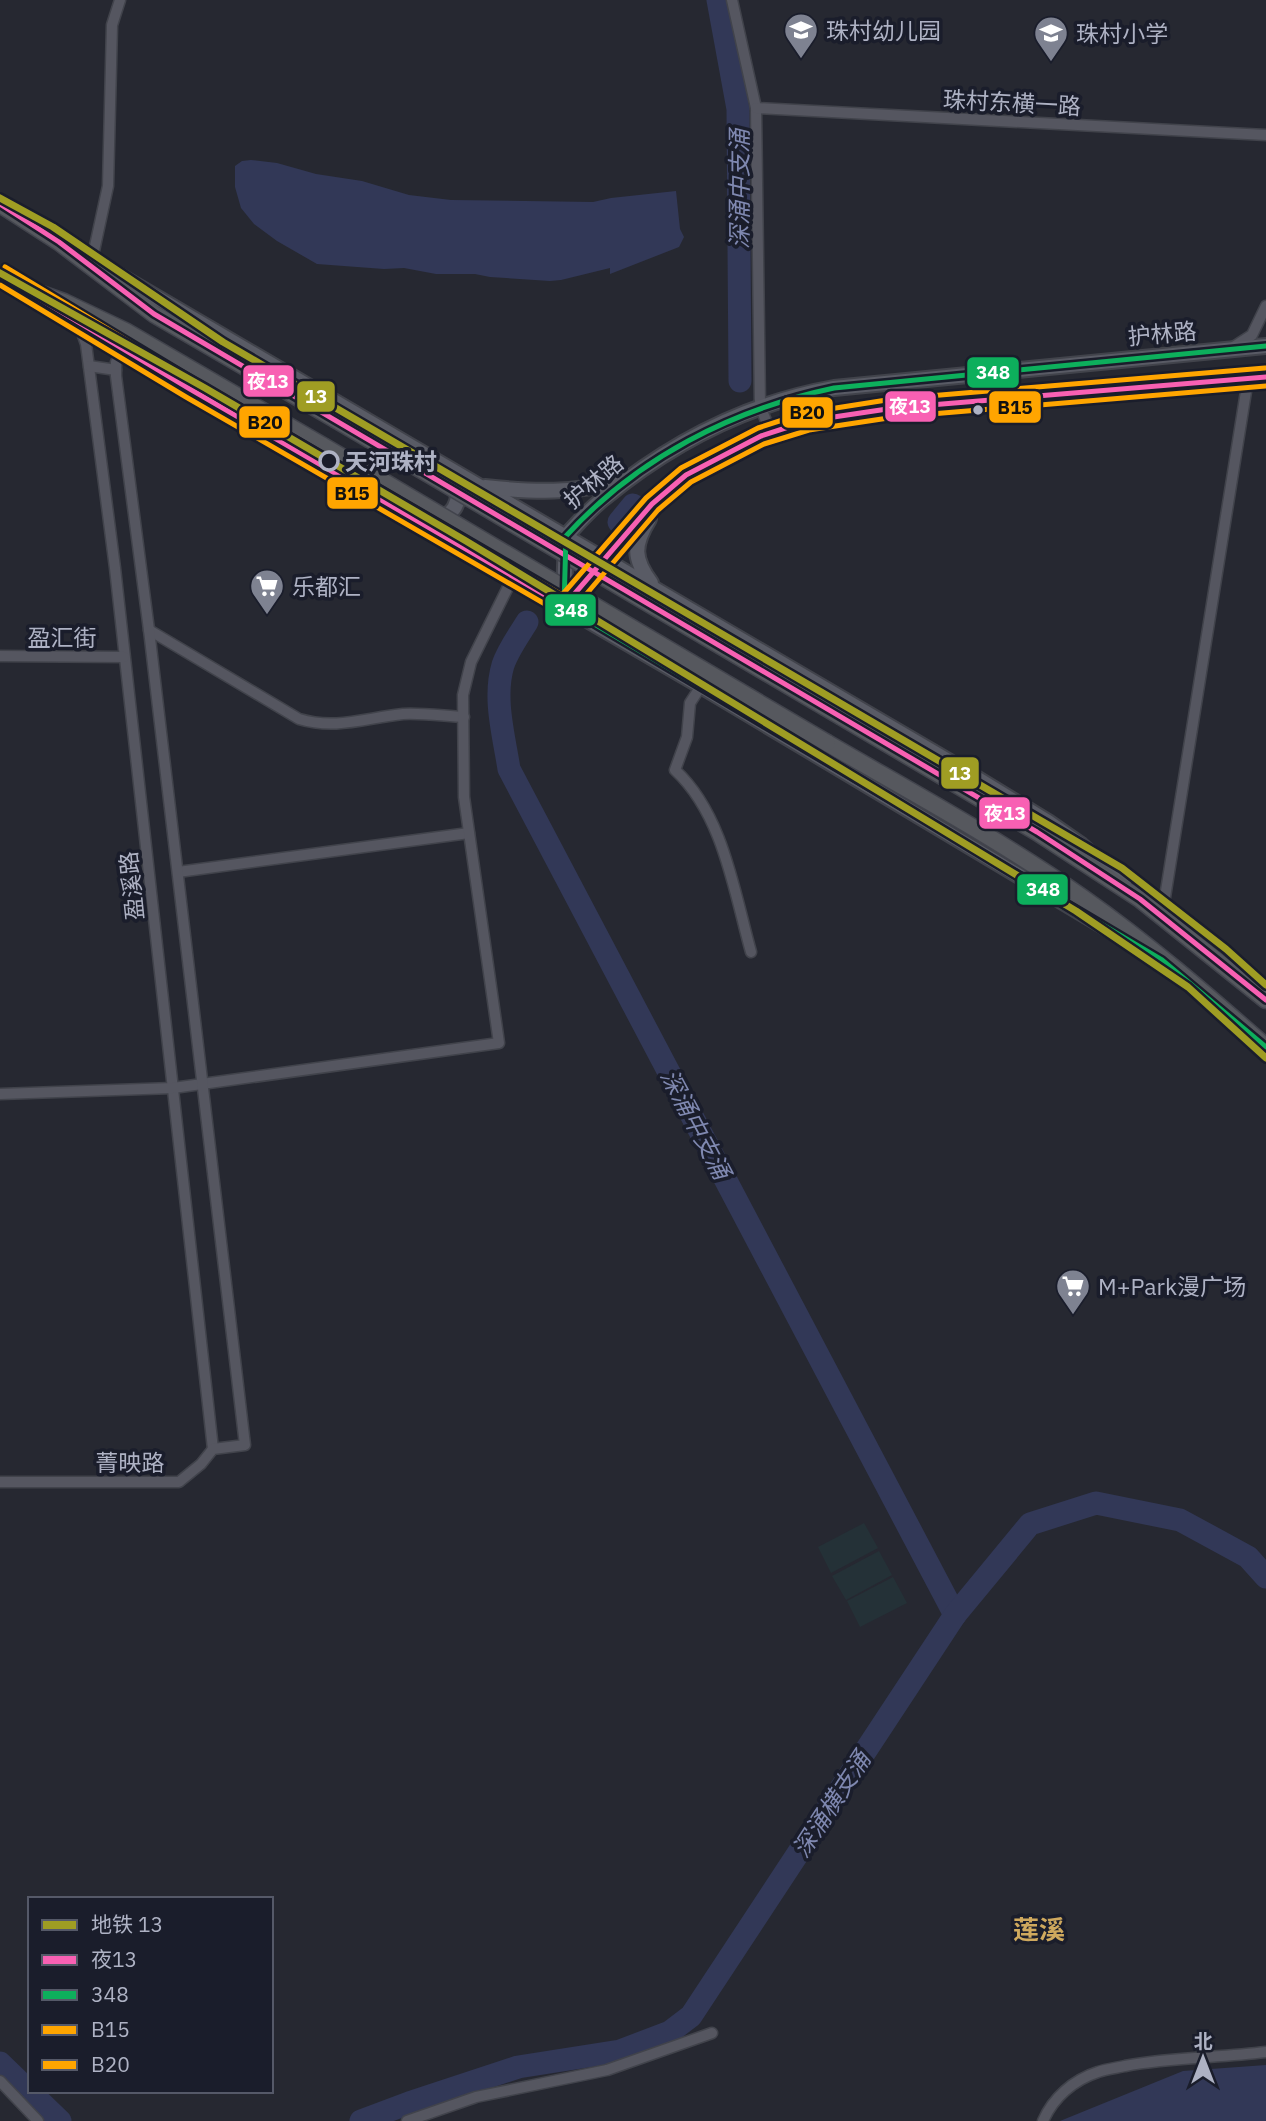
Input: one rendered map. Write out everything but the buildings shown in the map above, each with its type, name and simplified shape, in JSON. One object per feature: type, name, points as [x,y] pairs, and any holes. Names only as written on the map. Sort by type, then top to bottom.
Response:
[{"type":"highway","points":[[0,204],[43,231],[154,314],[1037,832],[1140,899],[1266,1000]]},
{"type":"highway","points":[[0,275],[125,331],[1059,882],[1111,919],[1266,1046]]},
{"type":"main road","points":[[43,231],[606,559],[1048,822],[1082,845],[1140,899]]},
{"type":"main road","points":[[27,289],[123,349],[701,686],[1162,960]]},
{"type":"main road","name":"护林路","points":[[564,606],[566,536],[602,499],[665,454],[707,430],[760,406],[794,395],[834,388],[1266,346]]},
{"type":"main road","points":[[564,606],[660,497],[686,475],[771,433],[807,421],[894,408],[1266,377]]},
{"type":"main road","points":[[415,519],[443,518],[457,505],[458,487],[450,470]]},
{"type":"main road","points":[[478,486],[525,491],[559,490],[605,485],[633,477]]},
{"type":"main road","points":[[656,590],[640,566],[637,546],[660,497]]},
{"type":"street","points":[[92,260],[108,186],[111,25],[120,0]]},
{"type":"street","points":[[732,0],[755,108],[760,406],[771,433]]},
{"type":"street","name":"珠村东横一路","points":[[755,108],[1266,135]]},
{"type":"street","points":[[1229,349],[1252,335],[1266,306]]},
{"type":"street","name":"盈溪路","points":[[78,321],[86,344],[124,657],[213,1449]]},
{"type":"street","points":[[123,349],[116,362],[116,370],[204,1085],[245,1445],[213,1449]]},
{"type":"street","points":[[89,366],[116,370]]},
{"type":"street","points":[[1162,916],[1248,379]]},
{"type":"street","points":[[0,1094],[204,1085],[499,1043],[464,797],[463,695],[471,663],[513,577]]},
{"type":"street","points":[[149,630],[299,719],[318,725],[343,724],[404,714],[464,717]]},
{"type":"street","name":"盈汇街","points":[[0,656],[124,657]]},
{"type":"street","points":[[701,686],[690,703],[687,737],[675,770],[691,784],[706,808],[719,840],[751,952]]},
{"type":"street","points":[[178,872],[469,833]]},
{"type":"street","name":"菁映路","points":[[0,1482],[179,1482],[201,1464],[213,1449]]},
{"type":"street","points":[[407,2121],[476,2097],[607,2070],[712,2033]]},
{"type":"street","points":[[1042,2121],[1057,2097],[1097,2072],[1176,2058],[1227,2057],[1266,2052]]},
{"type":"street","points":[[0,2081],[38,2121]]},
{"type":"shaded area","points":[[864,1523],[878,1548],[831,1573],[818,1547]]},
{"type":"shaded area","points":[[879,1551],[892,1575],[846,1600],[832,1576]]},
{"type":"shaded area","points":[[893,1577],[907,1603],[860,1627],[847,1601]]},
{"type":"water","points":[[251,160],[362,181],[409,195],[451,200],[593,202],[676,191],[680,229],[684,237],[679,247],[610,274],[610,268],[550,281],[475,274],[436,274],[404,268],[317,264],[277,241],[254,224],[241,208],[235,187],[235,166],[242,161]]},
{"type":"water","points":[[1266,2065],[1266,2121],[1060,2121],[1183,2071]]},
{"type":"waterway","name":"深涌中支涌","points":[[718,0],[738,109],[740,381]]},
{"type":"waterway","name":"深涌中支涌","points":[[619,522],[633,505]]},
{"type":"waterway","name":"深涌中支涌","points":[[527,622],[508,654],[500,678],[500,717],[509,769],[955,1615]]},
{"type":"waterway","name":"深涌横支涌","points":[[361,2121],[518,2067],[620,2051],[670,2032],[691,2016],[955,1615],[1030,1524],[1096,1503],[1180,1520],[1248,1557],[1266,1577]]},
{"type":"waterway","name":"深涌横支涌","points":[[0,2063],[28,2090]]},
{"type":"waterway","name":"深涌横支涌","points":[[31,2093],[60,2121]]},
{"type":"metro line","name":"13","points":[[0,198],[53,227],[223,342],[1122,868],[1226,949],[1266,985]]},
{"type":"metro line","name":"13","points":[[0,273],[205,388],[466,541],[1076,911],[1188,987],[1266,1058]]},
{"type":"transit line","name":"夜13","points":[[0,204],[59,242],[154,314],[1037,832],[1140,899],[1266,1000]]},
{"type":"transit line","name":"B20","points":[[5,267],[194,381],[562,595],[646,498],[681,468],[758,428],[804,413],[893,399],[1265,368]]},
{"type":"transit line","name":"夜13","points":[[0,275],[190,389],[564,606],[652,504],[686,475],[761,436],[807,421],[894,408],[1266,377]]},
{"type":"transit line","name":"B15","points":[[0,285],[186,397],[564,615],[571,612],[658,510],[691,482],[764,444],[809,430],[895,417],[1266,386]]},
{"type":"transit line","name":"348","points":[[1266,346],[834,388],[759,409],[688,441],[655,461],[623,483],[566,536],[564,606],[1162,960],[1266,1047]]},
{"type":"place","name":"珠村幼儿园","points":[[801,60]]},
{"type":"place","name":"珠村小学","points":[[1051,63]]},
{"type":"place","name":"天河珠村","points":[[329,461]]},
{"type":"place","name":"乐都汇","points":[[267,616]]},
{"type":"place","name":"M+Park漫广场","points":[[1073,1316]]},
{"type":"district","name":"莲溪","points":[[1039,1929]]}]
